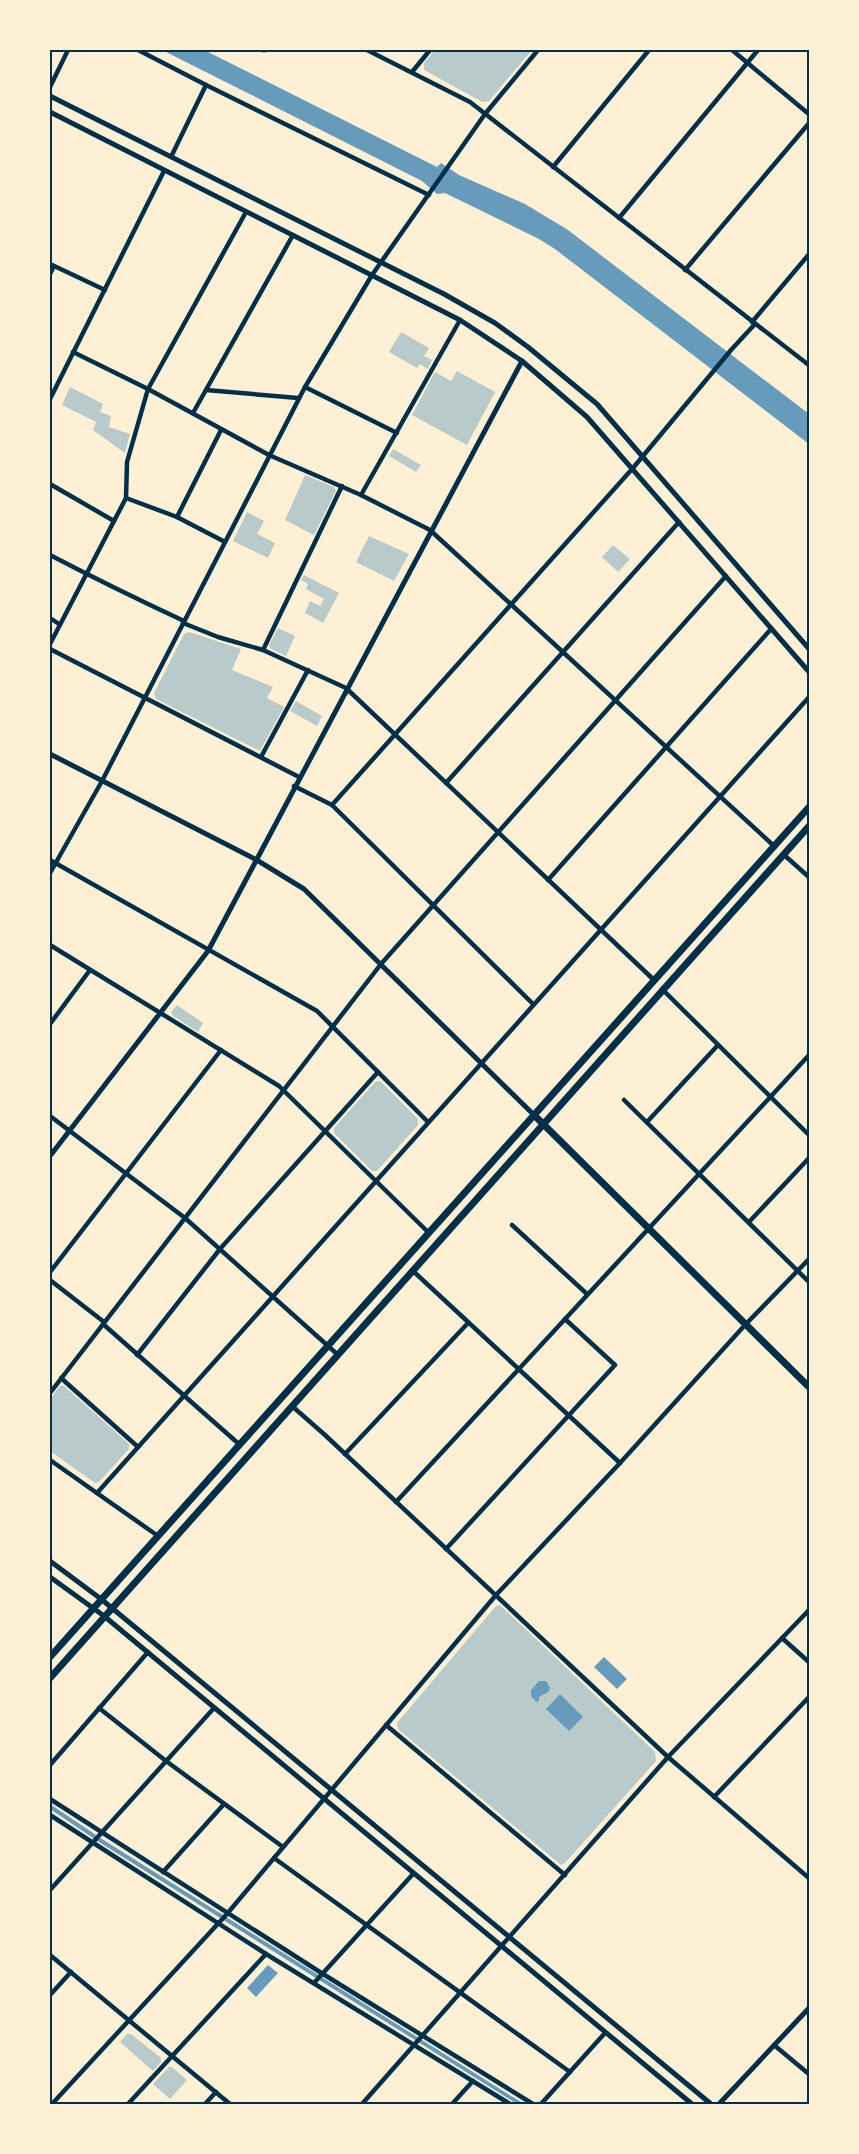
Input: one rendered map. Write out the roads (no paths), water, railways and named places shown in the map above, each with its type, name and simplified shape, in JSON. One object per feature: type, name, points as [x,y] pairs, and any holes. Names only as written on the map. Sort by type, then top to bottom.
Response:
[{"type":"main road","points":[[50,1658],[810,806]]},
{"type":"main road","points":[[50,1678],[810,825]]},
{"type":"main road","points":[[534,1115],[810,1388]]},
{"type":"street","points":[[50,87],[68,50]]},
{"type":"street","points":[[138,50],[429,195]]},
{"type":"street","points":[[367,50],[470,102],[810,366]]},
{"type":"street","points":[[412,72],[430,50]]},
{"type":"street","points":[[50,873],[52,862],[102,781],[298,398],[372,275],[485,114],[538,50]]},
{"type":"street","points":[[553,167],[649,50]]},
{"type":"street","points":[[732,50],[810,115]]},
{"type":"street","points":[[619,218],[758,50]]},
{"type":"street","points":[[171,158],[207,85]]},
{"type":"street","points":[[50,96],[444,294],[495,323],[528,346],[597,404],[810,650]]},
{"type":"street","points":[[50,112],[460,320],[522,361],[587,417],[810,673]]},
{"type":"street","points":[[686,270],[810,122]]},
{"type":"street","points":[[50,399],[164,171]]},
{"type":"street","points":[[50,644],[126,498],[126,462],[148,389],[246,212]]},
{"type":"street","points":[[193,413],[293,235]]},
{"type":"street","points":[[332,805],[633,468],[810,253]]},
{"type":"street","points":[[50,274],[52,265],[105,290]]},
{"type":"street","points":[[361,495],[460,320]]},
{"type":"street","points":[[73,352],[148,389],[269,455],[342,486],[430,530],[774,846]]},
{"type":"street","points":[[50,1156],[208,951],[430,530],[522,361]]},
{"type":"street","points":[[305,387],[397,433]]},
{"type":"street","points":[[206,390],[298,398]]},
{"type":"street","points":[[177,517],[221,430]]},
{"type":"street","points":[[50,484],[114,521]]},
{"type":"street","points":[[263,650],[342,486]]},
{"type":"street","points":[[126,498],[177,517],[225,542]]},
{"type":"street","points":[[446,783],[678,522]]},
{"type":"street","points":[[50,555],[184,622],[218,637],[263,650],[346,688],[654,980]]},
{"type":"street","points":[[50,1393],[381,964],[726,576]]},
{"type":"street","points":[[50,618],[59,624]]},
{"type":"street","points":[[548,880],[771,629]]},
{"type":"street","points":[[50,649],[299,777]]},
{"type":"street","points":[[261,757],[308,670]]},
{"type":"street","points":[[97,1493],[810,696]]},
{"type":"street","points":[[50,754],[255,859],[304,889],[534,1115]]},
{"type":"street","points":[[294,786],[332,805],[533,1004]]},
{"type":"street","points":[[783,854],[810,878]]},
{"type":"street","points":[[52,862],[317,1011],[428,1122]]},
{"type":"street","points":[[50,945],[284,1090],[429,1233]]},
{"type":"street","points":[[50,1024],[90,970]]},
{"type":"street","points":[[662,989],[810,1136]]},
{"type":"street","points":[[648,1122],[718,1046]]},
{"type":"street","points":[[50,1272],[221,1050]]},
{"type":"street","points":[[396,1502],[810,1054]]},
{"type":"street","points":[[137,1355],[220,1249],[378,1072]]},
{"type":"street","points":[[624,1100],[810,1282]]},
{"type":"street","points":[[50,1116],[185,1218],[337,1354]]},
{"type":"street","points":[[749,1222],[810,1157]]},
{"type":"street","points":[[512,1225],[587,1294]]},
{"type":"street","points":[[52,2104],[224,1918],[496,1595],[745,1325],[810,1258]]},
{"type":"street","points":[[412,1270],[620,1463]]},
{"type":"street","points":[[50,1280],[104,1323],[240,1445]]},
{"type":"street","points":[[446,1549],[615,1365],[565,1319]]},
{"type":"street","points":[[345,1454],[468,1323]]},
{"type":"street","points":[[61,1378],[138,1447]]},
{"type":"street","points":[[292,1406],[668,1757],[810,1879]]},
{"type":"street","points":[[50,1460],[158,1536]]},
{"type":"street","points":[[50,1561],[112,1608],[711,2104]]},
{"type":"street","points":[[50,1577],[94,1608],[148,1652],[692,2104]]},
{"type":"street","points":[[362,2104],[668,1757],[810,1610]]},
{"type":"street","points":[[782,1638],[810,1663]]},
{"type":"street","points":[[50,1765],[148,1652]]},
{"type":"street","points":[[714,1797],[810,1696]]},
{"type":"street","points":[[99,1708],[166,1761],[284,1847]]},
{"type":"street","points":[[50,1890],[214,1708]]},
{"type":"street","points":[[386,1725],[565,1875]]},
{"type":"street","points":[[50,1799],[100,1834],[163,1872],[224,1918],[266,1954],[319,1978],[533,2104]]},
{"type":"street","points":[[163,1872],[224,1804]]},
{"type":"street","points":[[50,1815],[224,1918],[510,2104]]},
{"type":"street","points":[[274,1858],[460,1995],[570,2072]]},
{"type":"street","points":[[319,1978],[413,1874]]},
{"type":"street","points":[[128,2104],[266,1954]]},
{"type":"street","points":[[50,1955],[231,2104]]},
{"type":"street","points":[[50,1995],[71,1972]]},
{"type":"street","points":[[719,2104],[810,2007]]},
{"type":"street","points":[[541,2104],[605,2033]]},
{"type":"street","points":[[774,2045],[810,2075]]},
{"type":"street","points":[[452,2104],[473,2081]]},
{"type":"street","points":[[205,2104],[216,2092]]},
{"type":"water","points":[[162,50],[204,50],[437,167],[441,163],[459,175],[525,204],[568,230],[809,414],[809,444],[539,239],[445,193],[437,194],[422,181]]},
{"type":"water","points":[[604,1657],[627,1679],[617,1689],[594,1667]]},
{"type":"water","points":[[539,1681],[546,1681],[550,1688],[536,1702],[531,1696],[531,1690]]},
{"type":"water","points":[[560,1694],[583,1717],[569,1731],[546,1709]]},
{"type":"water","points":[[50,1804],[524,2104],[517,2104],[99,1842],[50,1809]]},
{"type":"water","points":[[268,1965],[278,1973],[256,1997],[247,1988]]}]
